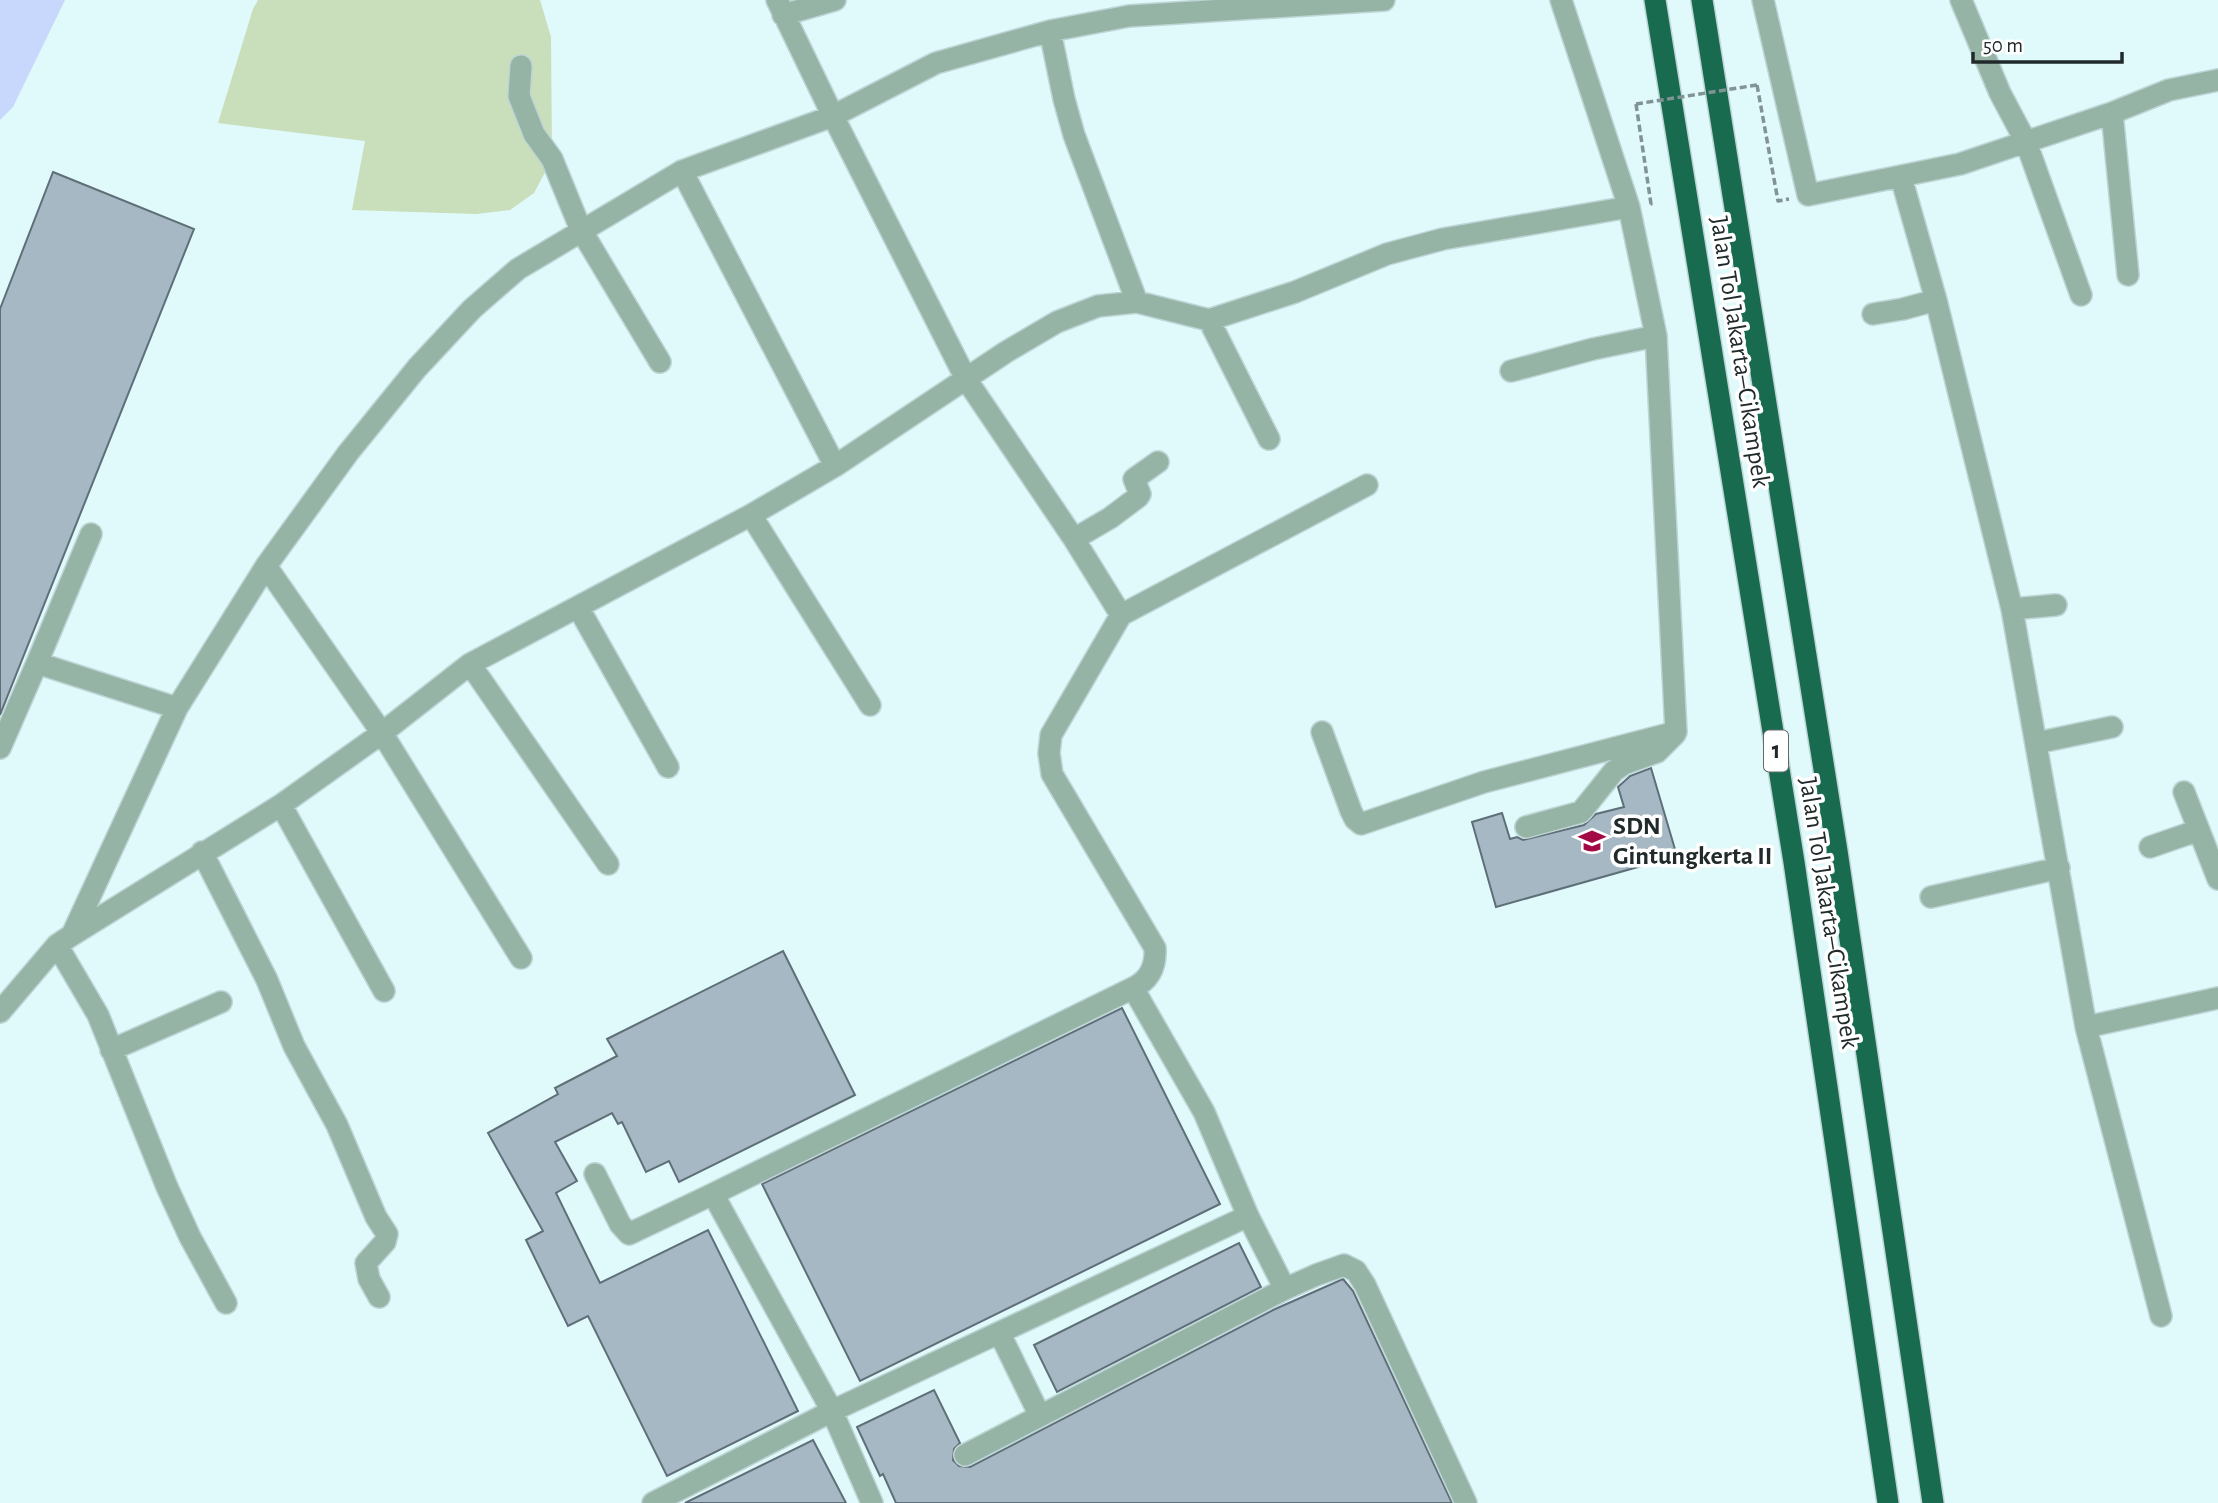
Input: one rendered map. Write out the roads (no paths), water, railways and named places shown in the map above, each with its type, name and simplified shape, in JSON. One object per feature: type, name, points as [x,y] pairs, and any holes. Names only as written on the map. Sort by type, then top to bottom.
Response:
[{"type":"highway","name":"Jalan Tol Jakarta–Cikampek","points":[[1655,0],[1794,862],[1888,1503]]},
{"type":"highway","name":"Jalan Tol Jakarta–Cikampek","points":[[1702,0],[1837,851],[1933,1503]]},
{"type":"street","points":[[835,0],[780,8],[965,379],[1074,538],[1121,615]]},
{"type":"street","points":[[0,1012],[64,939],[177,708],[266,566],[348,453],[417,368],[472,309],[518,270],[682,171],[833,116],[936,63],[1050,31],[1129,16],[1384,0]]},
{"type":"street","points":[[1526,827],[1581,812],[1614,771],[1624,764],[1657,752],[1676,732],[1656,336],[1629,207],[1561,0]]},
{"type":"street","points":[[1763,0],[1808,195],[1961,164],[2112,114],[2169,90],[2218,79]]},
{"type":"street","points":[[1961,0],[2000,93],[2026,142],[2081,295]]},
{"type":"street","points":[[1050,31],[1074,135],[1137,302]]},
{"type":"street","points":[[522,66],[519,96],[534,134],[552,159],[581,230],[660,362]]},
{"type":"street","points":[[2112,114],[2128,275]]},
{"type":"street","points":[[682,171],[835,466]]},
{"type":"street","points":[[1901,177],[1936,300],[2012,609],[2086,1027],[2161,1316]]},
{"type":"street","points":[[64,939],[281,805],[382,733],[471,664],[751,515],[835,466],[965,379],[1057,322],[1098,306],[1137,302],[1209,320],[1295,292],[1387,254],[1443,239],[1629,207]]},
{"type":"street","points":[[1873,314],[1936,300]]},
{"type":"street","points":[[1209,320],[1269,439]]},
{"type":"street","points":[[1511,371],[1593,349],[1656,336]]},
{"type":"street","points":[[1074,538],[1110,518],[1138,497],[1140,494],[1135,479],[1158,462]]},
{"type":"street","points":[[594,1174],[620,1224],[629,1234],[1144,983],[1156,960],[1155,948],[1052,774],[1049,753],[1051,735],[1121,615],[1367,485]]},
{"type":"street","points":[[751,515],[870,705]]},
{"type":"street","points":[[0,748],[91,534]]},
{"type":"street","points":[[266,566],[382,733],[521,958]]},
{"type":"street","points":[[2012,609],[2056,605]]},
{"type":"street","points":[[578,607],[668,767]]},
{"type":"street","points":[[37,663],[177,708]]},
{"type":"street","points":[[471,664],[608,864]]},
{"type":"street","points":[[2036,743],[2112,727]]},
{"type":"street","points":[[1322,732],[1350,811],[1361,824],[1484,782],[1676,732]]},
{"type":"street","points":[[2184,792],[2218,879]]},
{"type":"street","points":[[281,805],[383,991]]},
{"type":"street","points":[[2150,847],[2199,830]]},
{"type":"street","points":[[202,852],[267,980],[294,1046],[337,1125],[376,1217],[387,1234],[385,1242],[366,1263],[369,1279],[379,1297]]},
{"type":"street","points":[[1931,897],[2059,868]]},
{"type":"street","points":[[64,939],[98,1015],[167,1187],[190,1237],[226,1303]]},
{"type":"street","points":[[1133,988],[1204,1112],[1248,1216],[1285,1289]]},
{"type":"street","points":[[2086,1027],[2218,998]]},
{"type":"street","points":[[111,1050],[168,1014],[221,1002]]},
{"type":"street","points":[[713,1194],[832,1410],[872,1503]]},
{"type":"street","points":[[653,1503],[832,1410],[1000,1334],[1248,1216]]},
{"type":"street","points":[[965,1455],[1285,1289],[1344,1265],[1356,1271],[1365,1285],[1466,1503]]},
{"type":"street","points":[[1000,1334],[1040,1416]]},
{"type":"water","points":[[0,0],[65,0],[13,107],[0,120]]},
{"type":"place","name":"SDN Gintungkerta II","points":[[1592,841]]}]
